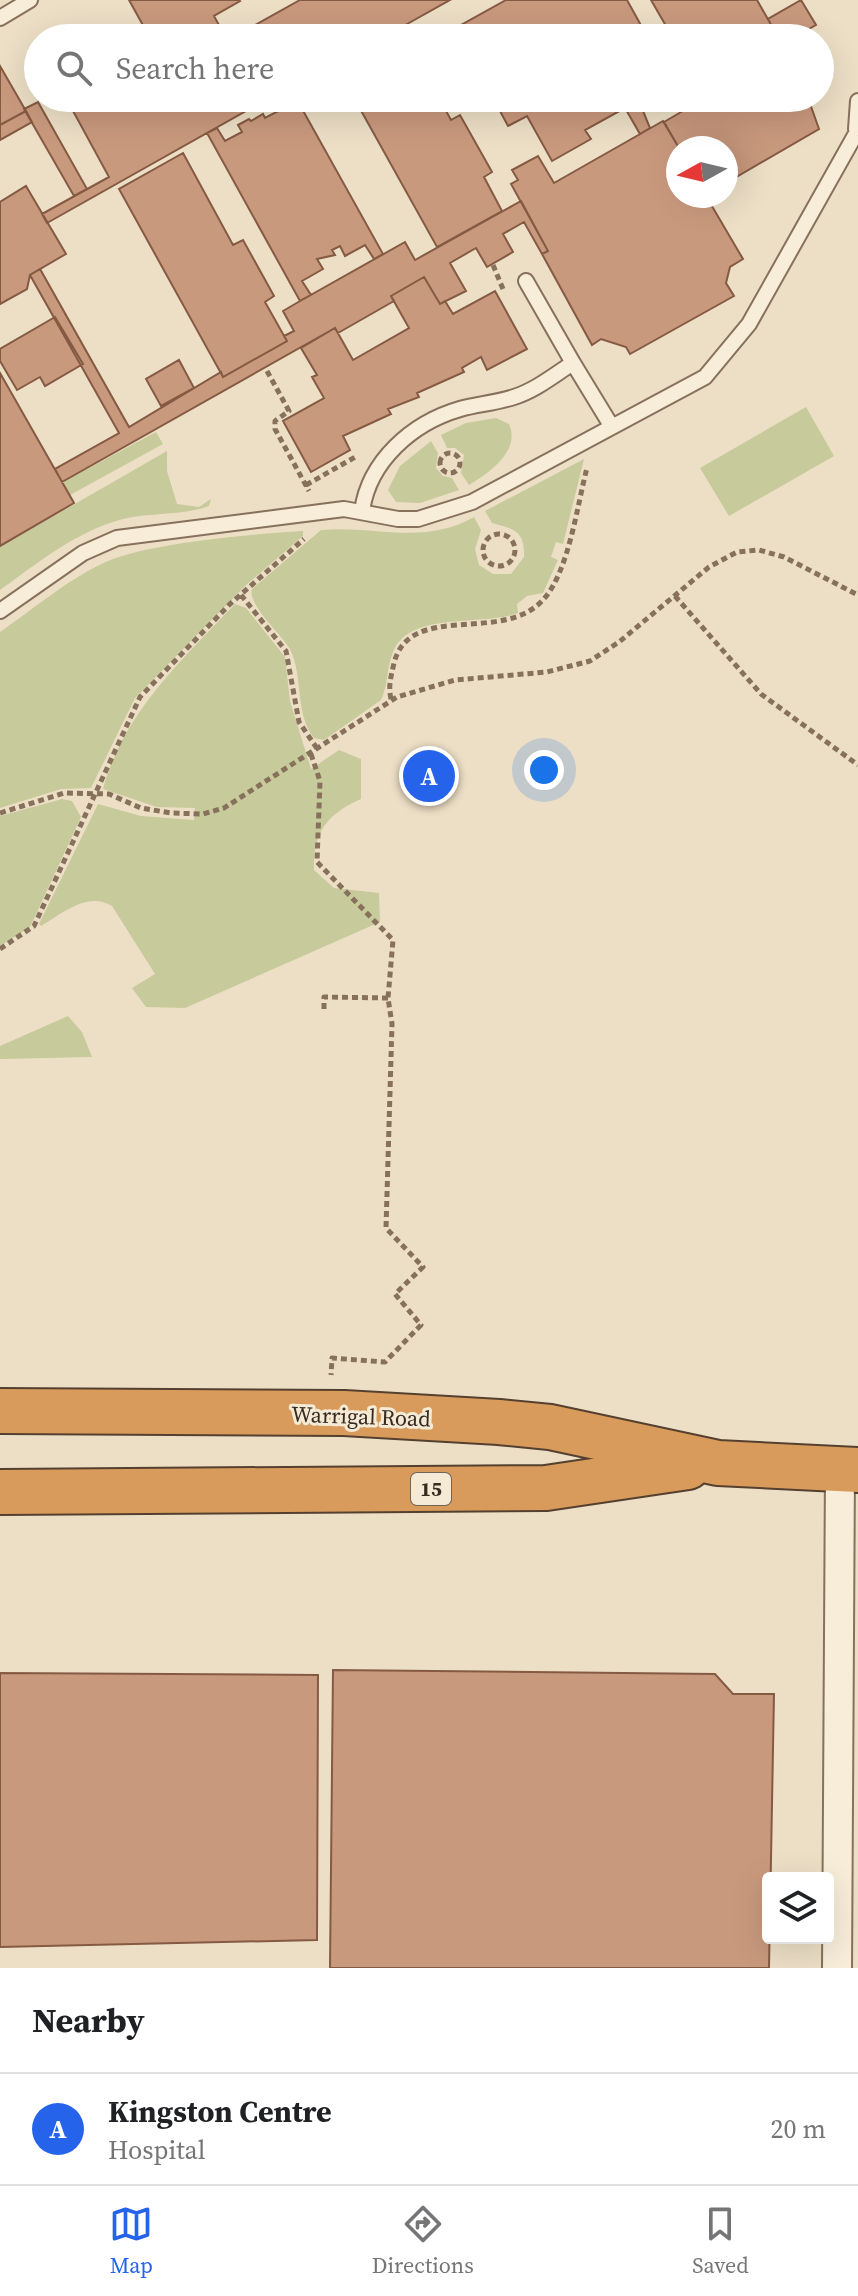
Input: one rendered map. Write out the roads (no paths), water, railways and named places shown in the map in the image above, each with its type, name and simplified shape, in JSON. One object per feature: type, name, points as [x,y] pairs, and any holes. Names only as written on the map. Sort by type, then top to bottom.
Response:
[{"type":"highway","name":"Warrigal Road","points":[[0,1411],[344,1413],[499,1422],[550,1427],[718,1463],[849,1469]]},
{"type":"highway","name":"Warrigal Road","points":[[0,1492],[546,1488],[718,1463]]},
{"type":"street","points":[[837,1968],[849,1469]]},
{"type":"lane","points":[[0,18],[30,0]]},
{"type":"lane","points":[[0,611],[83,553],[117,538],[344,509],[406,520],[446,513],[705,377],[730,351],[768,293],[857,130],[858,101]]},
{"type":"lane","points":[[526,281],[612,427]]},
{"type":"lane","points":[[362,511],[367,485],[377,468],[415,431],[453,412],[534,389],[573,363]]},
{"type":"place","name":"Kingston Centre","points":[[429,776]]}]
